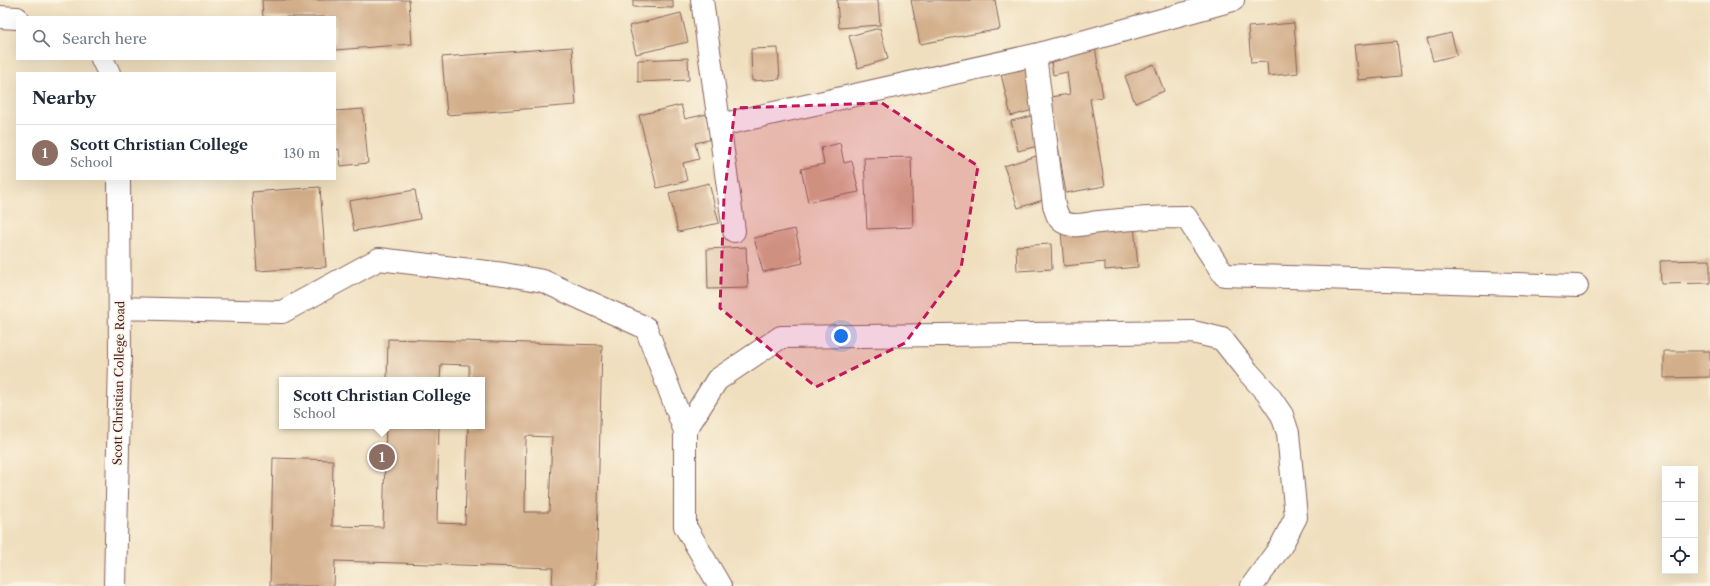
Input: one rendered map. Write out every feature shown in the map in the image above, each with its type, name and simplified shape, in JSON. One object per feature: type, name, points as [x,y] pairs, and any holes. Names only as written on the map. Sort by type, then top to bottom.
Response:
[{"type":"street","points":[[702,0],[734,231]]},
{"type":"street","points":[[720,126],[1035,55],[1233,0]]},
{"type":"street","points":[[0,17],[16,18]]},
{"type":"street","points":[[1035,55],[1054,206],[1058,217],[1064,223],[1073,226],[1113,221],[1186,217],[1224,275],[1577,286]]},
{"type":"street","points":[[102,60],[108,72]]},
{"type":"street","name":"Scott Christian College Road","points":[[116,586],[120,308],[119,180]]},
{"type":"street","points":[[120,308],[282,312],[379,259],[504,274],[543,282],[646,328],[685,431],[685,526],[720,586]]},
{"type":"street","points":[[685,431],[717,380],[781,337],[1194,332],[1222,340],[1267,394],[1282,415],[1288,433],[1296,517],[1281,546],[1252,586]]},
{"type":"highlighted area","points":[[882,103],[978,166],[961,268],[905,343],[816,387],[720,308],[724,197],[735,108]]},
{"type":"building","points":[[262,0],[409,0],[412,44],[336,50],[336,16],[263,16]]},
{"type":"building","points":[[633,0],[673,0],[673,8],[633,7]]},
{"type":"building","points":[[837,0],[878,0],[880,25],[839,28]]},
{"type":"building","points":[[911,0],[995,0],[1000,29],[920,44]]},
{"type":"building","points":[[681,13],[688,42],[636,54],[629,26]]},
{"type":"building","points":[[1294,23],[1298,73],[1268,76],[1267,62],[1251,63],[1248,27]]},
{"type":"building","points":[[880,28],[888,59],[858,68],[849,36]]},
{"type":"building","points":[[1451,33],[1457,55],[1433,61],[1427,39]]},
{"type":"building","points":[[1094,40],[1103,97],[1090,99],[1105,186],[1066,193],[1050,97],[1070,94],[1067,72],[1053,75],[1049,48]]},
{"type":"building","points":[[1397,41],[1401,76],[1358,80],[1354,45]]},
{"type":"building","points":[[572,47],[576,105],[447,115],[442,57]]},
{"type":"building","points":[[778,48],[780,79],[752,81],[751,49]]},
{"type":"building","points":[[688,58],[689,80],[638,82],[638,60]]},
{"type":"building","points":[[1025,59],[1037,109],[1011,116],[999,66]]},
{"type":"building","points":[[1154,64],[1164,91],[1135,103],[1125,76]]},
{"type":"building","points":[[681,105],[685,119],[707,114],[713,139],[695,143],[699,159],[683,163],[687,181],[657,188],[639,115]]},
{"type":"building","points":[[363,109],[368,163],[341,166],[339,149],[336,150],[336,111]]},
{"type":"building","points":[[1031,116],[1038,146],[1018,151],[1011,121]]},
{"type":"building","points":[[840,143],[844,163],[852,161],[859,192],[808,202],[801,169],[824,164],[821,148]]},
{"type":"building","points":[[1036,156],[1049,198],[1018,208],[1004,166]]},
{"type":"building","points":[[911,157],[913,227],[867,229],[864,158]]},
{"type":"building","points":[[709,183],[719,223],[678,232],[669,193]]},
{"type":"building","points":[[320,187],[326,267],[257,271],[252,192]]},
{"type":"building","points":[[415,190],[420,219],[354,231],[349,201]]},
{"type":"building","points":[[1134,225],[1138,267],[1105,270],[1105,262],[1064,266],[1061,231]]},
{"type":"building","points":[[795,229],[803,263],[763,272],[754,238]]},
{"type":"building","points":[[1051,244],[1052,269],[1017,271],[1016,246]]},
{"type":"building","points":[[746,247],[748,288],[708,289],[707,249]]},
{"type":"building","points":[[1710,260],[1710,283],[1661,284],[1660,261]]},
{"type":"building","points":[[388,339],[602,345],[596,586],[552,586],[553,568],[335,561],[334,586],[270,586],[273,458],[333,460],[332,526],[383,527],[386,429],[439,429],[437,523],[465,524],[468,429],[485,429],[485,377],[469,377],[469,365],[441,364],[440,377],[387,377]],"holes":[[[526,436],[552,437],[549,512],[525,512]]]},
{"type":"building","points":[[1664,351],[1710,351],[1710,377],[1664,378]]},
{"type":"place","name":"Scott Christian College","points":[[382,457]]}]
